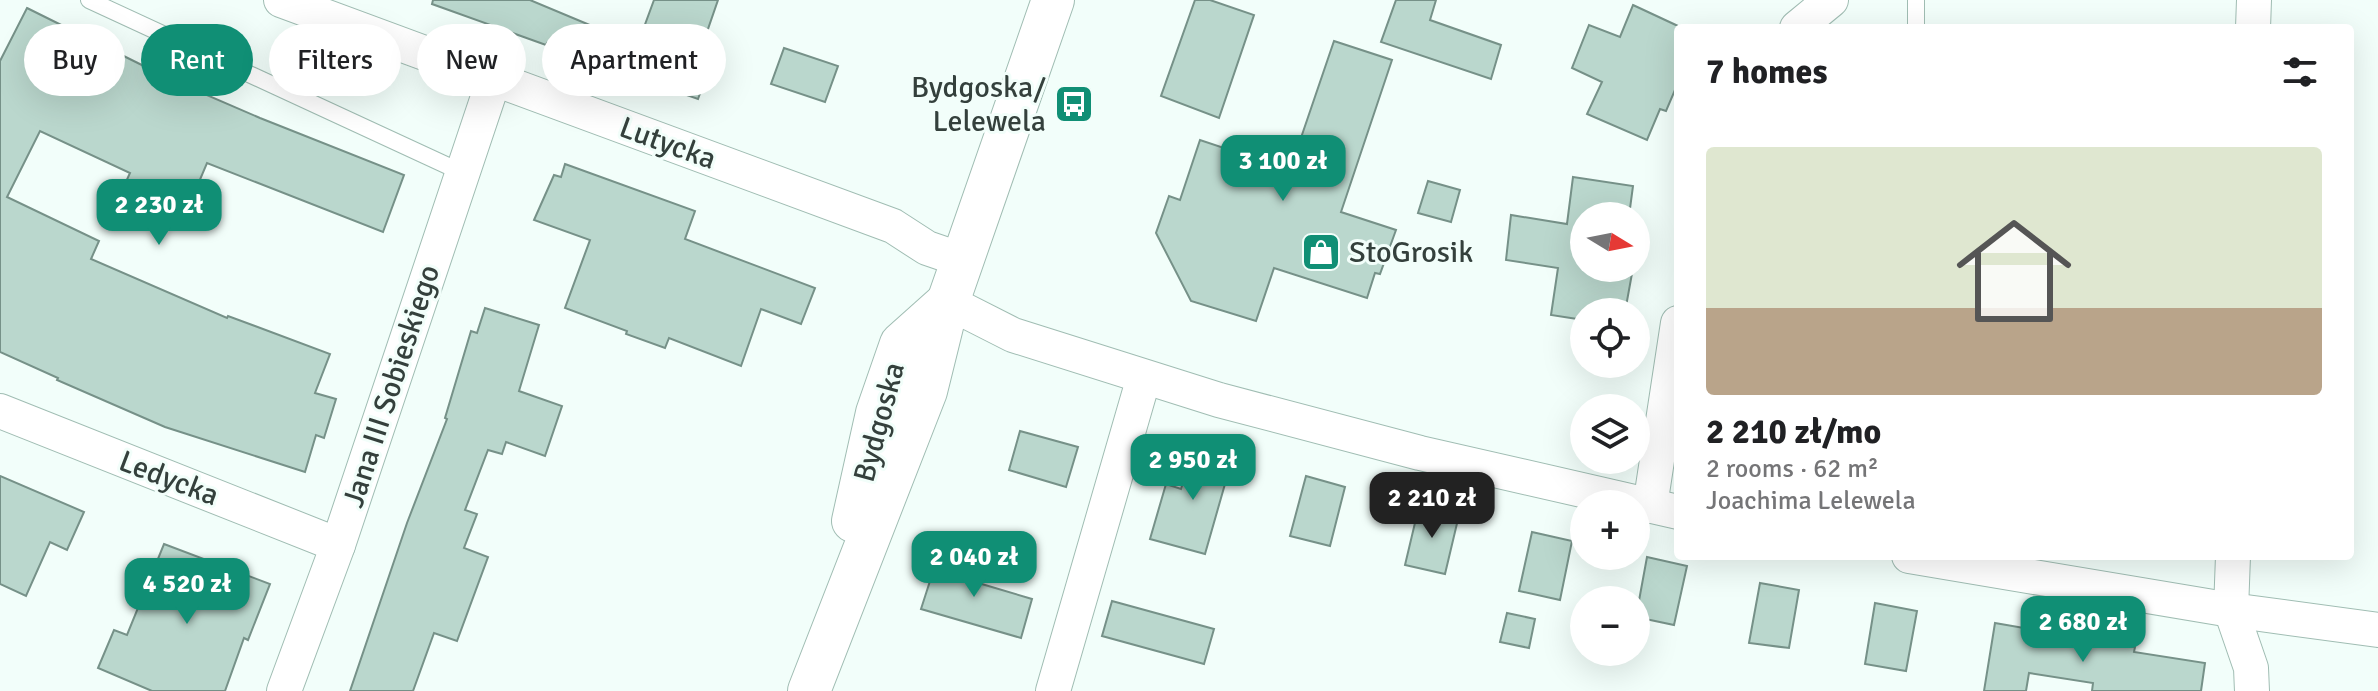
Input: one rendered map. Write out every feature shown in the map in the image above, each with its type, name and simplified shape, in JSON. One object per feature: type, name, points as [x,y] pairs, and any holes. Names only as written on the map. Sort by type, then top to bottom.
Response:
[{"type":"street","name":"Lutycka","points":[[281,0],[417,50]]},
{"type":"street","name":"Bydgoska","points":[[816,673],[877,413],[901,344],[948,302],[1053,0]]},
{"type":"street","points":[[1802,24],[1831,0]]},
{"type":"street","points":[[2253,24],[2254,0]]},
{"type":"street","name":"Lutycka","points":[[526,91],[893,226],[927,248],[962,260]]},
{"type":"street","name":"Jana III Sobieskiego","points":[[284,691],[338,545],[488,96]]},
{"type":"street","points":[[948,302],[1013,335],[1144,377],[1359,438],[1664,509],[1674,376]]},
{"type":"street","points":[[1053,691],[1144,377]]},
{"type":"street","name":"Ledycka","points":[[0,411],[338,545]]},
{"type":"street","points":[[1933,560],[2231,610],[2378,630]]},
{"type":"street","points":[[2233,560],[2231,610],[2251,668],[2252,691]]},
{"type":"lane","points":[[89,0],[461,172]]},
{"type":"lane","points":[[1916,0],[1916,24]]},
{"type":"building","points":[[433,0],[530,0],[587,24],[542,24],[542,44],[526,38],[526,24],[488,24],[432,4]]},
{"type":"building","points":[[654,0],[718,0],[710,24],[645,24]]},
{"type":"building","points":[[1195,0],[1210,0],[1254,15],[1219,118],[1161,96]]},
{"type":"building","points":[[1396,0],[1436,0],[1430,20],[1501,45],[1491,79],[1381,42]]},
{"type":"building","points":[[1633,5],[1674,24],[1674,92],[1666,111],[1660,109],[1647,140],[1587,114],[1602,82],[1572,68],[1589,25],[1620,37]]},
{"type":"building","points":[[27,8],[59,24],[24,24],[24,96],[125,96],[125,57],[141,65],[141,96],[209,96],[404,175],[383,232],[207,163],[185,215],[124,186],[130,173],[40,131],[7,197],[99,241],[91,259],[227,318],[330,354],[315,393],[336,399],[324,438],[316,435],[305,472],[165,427],[0,352],[0,61]]},
{"type":"building","points":[[1334,41],[1392,60],[1341,212],[1396,230],[1380,274],[1375,273],[1367,298],[1274,268],[1256,321],[1191,301],[1156,233],[1169,196],[1180,200],[1200,140],[1290,170]]},
{"type":"building","points":[[784,48],[838,66],[825,102],[771,84]]},
{"type":"building","points":[[565,164],[695,211],[685,239],[815,288],[801,324],[761,309],[741,366],[669,338],[665,348],[565,308],[590,240],[534,220],[554,175],[561,177]]},
{"type":"building","points":[[1573,177],[1633,186],[1631,202],[1570,202],[1570,282],[1630,282],[1628,298],[1570,298],[1570,318],[1551,315],[1558,268],[1506,260],[1511,215],[1567,224]]},
{"type":"building","points":[[1428,181],[1460,190],[1451,222],[1418,213]]},
{"type":"building","points":[[485,308],[539,325],[519,391],[562,406],[545,456],[506,442],[502,454],[488,450],[465,510],[477,514],[464,548],[488,557],[457,641],[434,633],[413,691],[350,691],[407,523],[447,419],[471,331],[477,333]]},
{"type":"building","points":[[1020,431],[1078,447],[1066,487],[1009,470]]},
{"type":"building","points":[[1194,445],[1233,456],[1205,554],[1150,539],[1166,484],[1181,489]]},
{"type":"building","points":[[0,476],[84,512],[67,550],[50,542],[26,596],[0,584]]},
{"type":"building","points":[[1306,476],[1345,487],[1330,546],[1290,536]]},
{"type":"building","points":[[1419,506],[1459,515],[1445,574],[1405,565]]},
{"type":"building","points":[[1532,532],[1570,541],[1560,600],[1519,591]]},
{"type":"building","points":[[164,544],[270,584],[248,640],[244,638],[225,691],[152,691],[98,668],[114,630],[127,635]]},
{"type":"building","points":[[939,553],[980,566],[975,582],[1032,599],[1021,638],[921,609]]},
{"type":"building","points":[[1650,558],[1687,566],[1674,625],[1650,620],[1650,586],[1642,586],[1645,570],[1650,570]]},
{"type":"building","points":[[1760,583],[1799,590],[1789,648],[1749,643]]},
{"type":"building","points":[[1112,601],[1214,629],[1204,664],[1102,636]]},
{"type":"building","points":[[1875,603],[1917,611],[1906,671],[1865,664]]},
{"type":"building","points":[[1507,613],[1535,619],[1529,648],[1500,642]]},
{"type":"building","points":[[1995,623],[2135,647],[2134,652],[2205,663],[2201,691],[2092,691],[2093,683],[2029,673],[2026,691],[1984,691]]},
{"type":"place","name":"Bydgoska/ Lelewela","points":[[1074,104]]},
{"type":"place","name":"StoGrosik","points":[[1321,252]]}]
